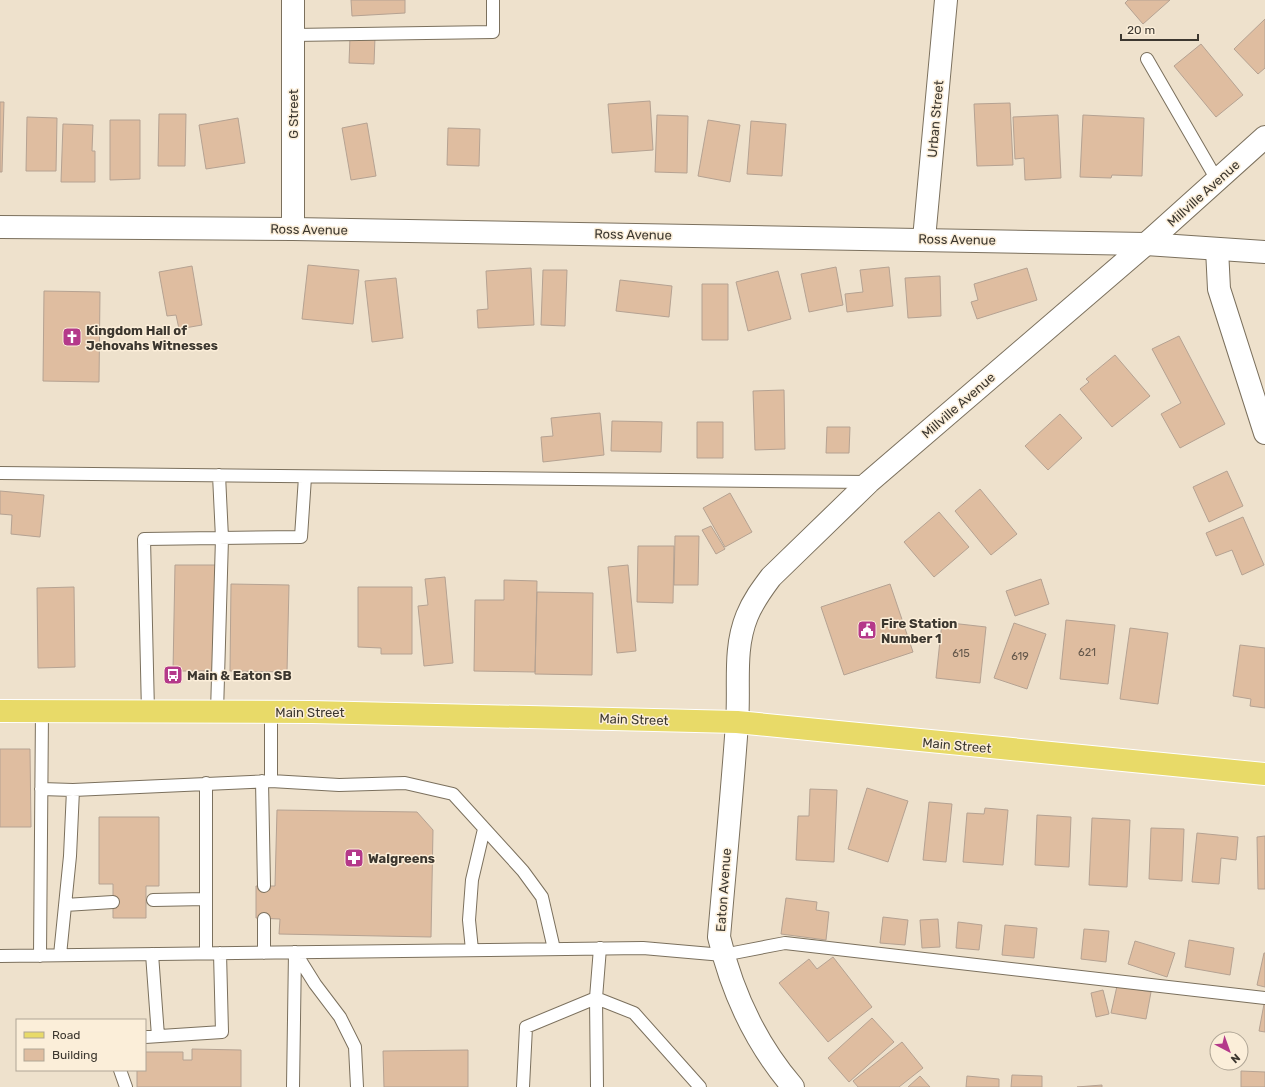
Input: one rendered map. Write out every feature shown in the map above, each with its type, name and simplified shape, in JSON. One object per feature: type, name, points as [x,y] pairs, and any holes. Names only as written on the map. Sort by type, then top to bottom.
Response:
[{"type":"main road","name":"G Street","points":[[293,0],[293,229]]},
{"type":"main road","name":"Urban Street","points":[[924,238],[946,0]]},
{"type":"main road","name":"Millville Avenue","points":[[737,722],[737,668],[741,641],[747,616],[759,594],[771,577],[868,482],[1146,244],[1265,137]]},
{"type":"main road","name":"Ross Avenue","points":[[0,227],[293,229],[924,238],[1146,244],[1265,252]]},
{"type":"main road","points":[[1217,249],[1219,289],[1265,433]]},
{"type":"main road","name":"Main Street","points":[[0,711],[271,712],[737,722],[1265,774]]},
{"type":"main road","name":"Eaton Avenue","points":[[737,722],[719,938],[723,955],[742,1004],[757,1037],[777,1069],[793,1087]]},
{"type":"lane","points":[[293,35],[493,32],[493,0]]},
{"type":"lane","points":[[1147,59],[1217,180]]},
{"type":"lane","points":[[0,473],[868,482]]},
{"type":"lane","points":[[217,712],[222,538],[219,475]]},
{"type":"lane","points":[[148,712],[144,539],[301,536],[305,477]]},
{"type":"lane","points":[[40,956],[42,711]]},
{"type":"lane","points":[[264,886],[266,781],[271,712]]},
{"type":"lane","points":[[41,788],[73,790],[266,781],[339,785],[405,783],[453,794],[523,871],[542,897],[554,949]]},
{"type":"lane","points":[[206,783],[206,953]]},
{"type":"lane","points":[[60,955],[73,790]]},
{"type":"lane","points":[[472,950],[469,920],[472,880],[484,829]]},
{"type":"lane","points":[[153,900],[206,899]]},
{"type":"lane","points":[[65,905],[114,902]]},
{"type":"lane","points":[[264,919],[264,953]]},
{"type":"lane","points":[[0,956],[600,948],[643,948],[723,955],[786,943],[1265,998]]},
{"type":"lane","points":[[597,1087],[596,998],[600,948]]},
{"type":"lane","points":[[293,1087],[295,952]]},
{"type":"lane","points":[[295,952],[315,984],[340,1017],[356,1047],[357,1087]]},
{"type":"lane","points":[[146,1037],[222,1032],[220,953]]},
{"type":"lane","points":[[152,954],[158,1036]]},
{"type":"lane","points":[[523,1087],[526,1027],[596,998],[634,1013],[700,1087]]},
{"type":"lane","points":[[120,1071],[126,1087]]},
{"type":"building","points":[[351,0],[405,0],[405,13],[352,16]]},
{"type":"building","points":[[1128,0],[1170,0],[1143,24],[1125,3]]},
{"type":"building","points":[[1265,19],[1265,68],[1258,74],[1234,49]]},
{"type":"building","points":[[350,37],[375,37],[374,64],[349,63]]},
{"type":"building","points":[[1201,44],[1243,95],[1216,117],[1174,66]]},
{"type":"building","points":[[650,101],[653,150],[612,153],[608,104]]},
{"type":"building","points":[[0,102],[4,102],[2,172],[0,172]]},
{"type":"building","points":[[1010,103],[1013,165],[977,166],[974,104]]},
{"type":"building","points":[[159,114],[186,114],[185,166],[158,166]]},
{"type":"building","points":[[657,115],[688,116],[687,173],[655,172]]},
{"type":"building","points":[[1058,115],[1061,178],[1025,180],[1024,158],[1015,159],[1013,117]]},
{"type":"building","points":[[1083,115],[1144,118],[1142,176],[1112,175],[1111,178],[1080,177]]},
{"type":"building","points":[[27,117],[57,118],[56,171],[26,171]]},
{"type":"building","points":[[238,118],[245,163],[206,169],[199,125]]},
{"type":"building","points":[[110,120],[140,120],[140,179],[110,180]]},
{"type":"building","points":[[708,120],[740,125],[730,182],[698,176]]},
{"type":"building","points":[[751,121],[786,124],[782,176],[747,174]]},
{"type":"building","points":[[367,123],[376,176],[351,180],[342,128]]},
{"type":"building","points":[[63,124],[93,125],[92,151],[95,151],[95,182],[61,182]]},
{"type":"building","points":[[448,128],[480,129],[479,166],[447,165]]},
{"type":"building","points":[[308,265],[359,270],[353,324],[302,319]]},
{"type":"building","points":[[192,266],[202,325],[179,329],[176,315],[167,316],[159,272]]},
{"type":"building","points":[[836,267],[843,305],[809,312],[801,274]]},
{"type":"building","points":[[889,267],[893,306],[847,312],[845,294],[863,292],[860,270]]},
{"type":"building","points":[[531,268],[534,325],[478,328],[477,310],[488,309],[486,271]]},
{"type":"building","points":[[1027,268],[1037,300],[977,319],[971,302],[978,300],[974,284]]},
{"type":"building","points":[[543,270],[567,270],[565,326],[541,325]]},
{"type":"building","points":[[778,271],[791,319],[748,331],[736,282]]},
{"type":"building","points":[[940,276],[941,316],[908,318],[905,278]]},
{"type":"building","points":[[396,278],[403,338],[372,342],[365,281]]},
{"type":"building","points":[[620,280],[672,286],[669,317],[616,311]]},
{"type":"building","points":[[702,284],[728,284],[728,340],[702,340]]},
{"type":"building","name":"Kingdom Hall of Jehovahs Witnesses","points":[[44,291],[100,292],[99,382],[43,381]]},
{"type":"building","points":[[1179,336],[1225,424],[1180,448],[1161,414],[1181,403],[1152,349]]},
{"type":"building","points":[[1115,355],[1150,396],[1112,427],[1080,389],[1089,382],[1086,379]]},
{"type":"building","points":[[784,390],[785,449],[755,450],[753,391]]},
{"type":"building","points":[[600,413],[604,455],[543,462],[541,437],[553,436],[551,418]]},
{"type":"building","points":[[1060,414],[1082,438],[1048,470],[1025,446]]},
{"type":"building","points":[[612,421],[662,422],[661,452],[611,451]]},
{"type":"building","points":[[697,422],[723,422],[723,458],[697,458]]},
{"type":"building","points":[[827,427],[850,427],[849,453],[826,453]]},
{"type":"building","points":[[1227,471],[1243,506],[1209,522],[1193,487]]},
{"type":"building","points":[[980,489],[1017,534],[991,555],[955,511]]},
{"type":"building","points":[[0,491],[44,495],[40,537],[11,534],[12,515],[0,514]]},
{"type":"building","points":[[730,493],[752,532],[725,547],[703,508]]},
{"type":"building","points":[[939,512],[969,547],[934,577],[904,542]]},
{"type":"building","points":[[1243,517],[1264,565],[1242,575],[1232,550],[1216,556],[1206,533]]},
{"type":"building","points":[[711,526],[725,549],[716,554],[702,530]]},
{"type":"building","points":[[675,536],[699,536],[698,585],[674,585]]},
{"type":"building","points":[[638,546],[674,546],[673,603],[637,602]]},
{"type":"building","points":[[175,565],[217,565],[214,671],[173,671]]},
{"type":"building","points":[[628,565],[636,651],[617,653],[608,567]]},
{"type":"building","points":[[445,577],[453,663],[424,666],[418,606],[428,605],[425,579]]},
{"type":"building","points":[[1041,579],[1049,604],[1015,616],[1006,591]]},
{"type":"building","points":[[504,580],[537,581],[535,672],[474,671],[475,600],[504,600]]},
{"type":"building","points":[[231,584],[289,585],[287,672],[230,671]]},
{"type":"building","name":"Fire Station Number 1","points":[[890,584],[913,652],[844,675],[821,607]]},
{"type":"building","points":[[74,587],[75,667],[38,668],[37,588]]},
{"type":"building","points":[[358,587],[412,587],[412,654],[381,654],[381,648],[358,647]]},
{"type":"building","points":[[537,592],[593,593],[592,675],[535,674]]},
{"type":"building","points":[[1066,620],[1115,625],[1108,684],[1060,679]]},
{"type":"building","points":[[942,622],[986,627],[980,683],[936,678]]},
{"type":"building","points":[[1014,623],[1046,634],[1027,689],[994,678]]},
{"type":"building","points":[[1130,628],[1168,633],[1158,704],[1120,699]]},
{"type":"building","points":[[1240,645],[1265,648],[1265,708],[1250,706],[1251,699],[1233,696]]},
{"type":"building","points":[[0,749],[30,749],[31,827],[0,827]]},
{"type":"building","points":[[867,788],[908,801],[888,862],[848,849]]},
{"type":"building","points":[[810,789],[837,790],[834,862],[796,860],[798,816],[809,816]]},
{"type":"building","points":[[929,802],[952,804],[946,862],[923,860]]},
{"type":"building","points":[[985,808],[1008,810],[1003,865],[963,862],[967,813],[984,814]]},
{"type":"building","name":"Walgreens","points":[[277,810],[417,812],[433,830],[431,937],[279,934],[280,919],[256,918],[256,886],[275,886]]},
{"type":"building","points":[[1037,815],[1071,817],[1069,867],[1035,865]]},
{"type":"building","points":[[99,817],[159,817],[159,886],[146,886],[146,918],[113,918],[113,884],[99,884]]},
{"type":"building","points":[[1092,818],[1130,820],[1127,887],[1089,885]]},
{"type":"building","points":[[1151,828],[1184,829],[1182,881],[1149,879]]},
{"type":"building","points":[[1197,833],[1238,837],[1236,860],[1221,858],[1219,884],[1192,882]]},
{"type":"building","points":[[1265,836],[1265,889],[1258,889],[1257,837]]},
{"type":"building","points":[[786,898],[817,902],[816,910],[829,912],[826,940],[781,934]]},
{"type":"building","points":[[883,917],[908,920],[905,945],[880,943]]},
{"type":"building","points":[[938,919],[940,947],[922,948],[920,920]]},
{"type":"building","points":[[958,922],[982,925],[979,950],[956,948]]},
{"type":"building","points":[[1005,925],[1037,928],[1034,958],[1002,955]]},
{"type":"building","points":[[1084,929],[1109,931],[1106,962],[1081,959]]},
{"type":"building","points":[[1189,940],[1234,948],[1230,975],[1185,967]]},
{"type":"building","points":[[1135,941],[1175,953],[1167,977],[1128,964]]},
{"type":"building","points":[[1265,953],[1265,987],[1257,985]]},
{"type":"building","points":[[833,957],[872,1007],[828,1042],[779,983],[809,959],[817,969]]},
{"type":"building","points":[[1117,986],[1151,992],[1146,1019],[1111,1013]]},
{"type":"building","points":[[1103,990],[1109,1014],[1096,1017],[1091,993]]},
{"type":"building","points":[[1265,1004],[1265,1032],[1259,1031]]},
{"type":"building","points":[[872,1018],[894,1042],[849,1082],[828,1058]]},
{"type":"building","points":[[902,1042],[923,1068],[899,1087],[858,1087],[853,1081]]},
{"type":"building","points":[[192,1049],[241,1050],[241,1087],[137,1087],[137,1071],[146,1071],[146,1052],[183,1052],[183,1060],[192,1060]]},
{"type":"building","points":[[468,1050],[468,1087],[384,1087],[383,1051]]},
{"type":"building","points":[[1241,1071],[1265,1072],[1265,1087],[1241,1087]]},
{"type":"building","points":[[1012,1075],[1042,1076],[1042,1087],[1011,1087]]},
{"type":"building","points":[[920,1076],[930,1087],[908,1087]]},
{"type":"building","points":[[967,1076],[999,1079],[999,1087],[966,1087]]},
{"type":"building","points":[[1102,1085],[1102,1087],[1077,1087]]},
{"type":"place","name":"Kingdom Hall of Jehovahs Witnesses","points":[[72,337]]},
{"type":"place","name":"Fire Station Number 1","points":[[867,630]]},
{"type":"place","name":"Main & Eaton SB","points":[[173,675]]},
{"type":"place","name":"Walgreens","points":[[354,858]]}]
